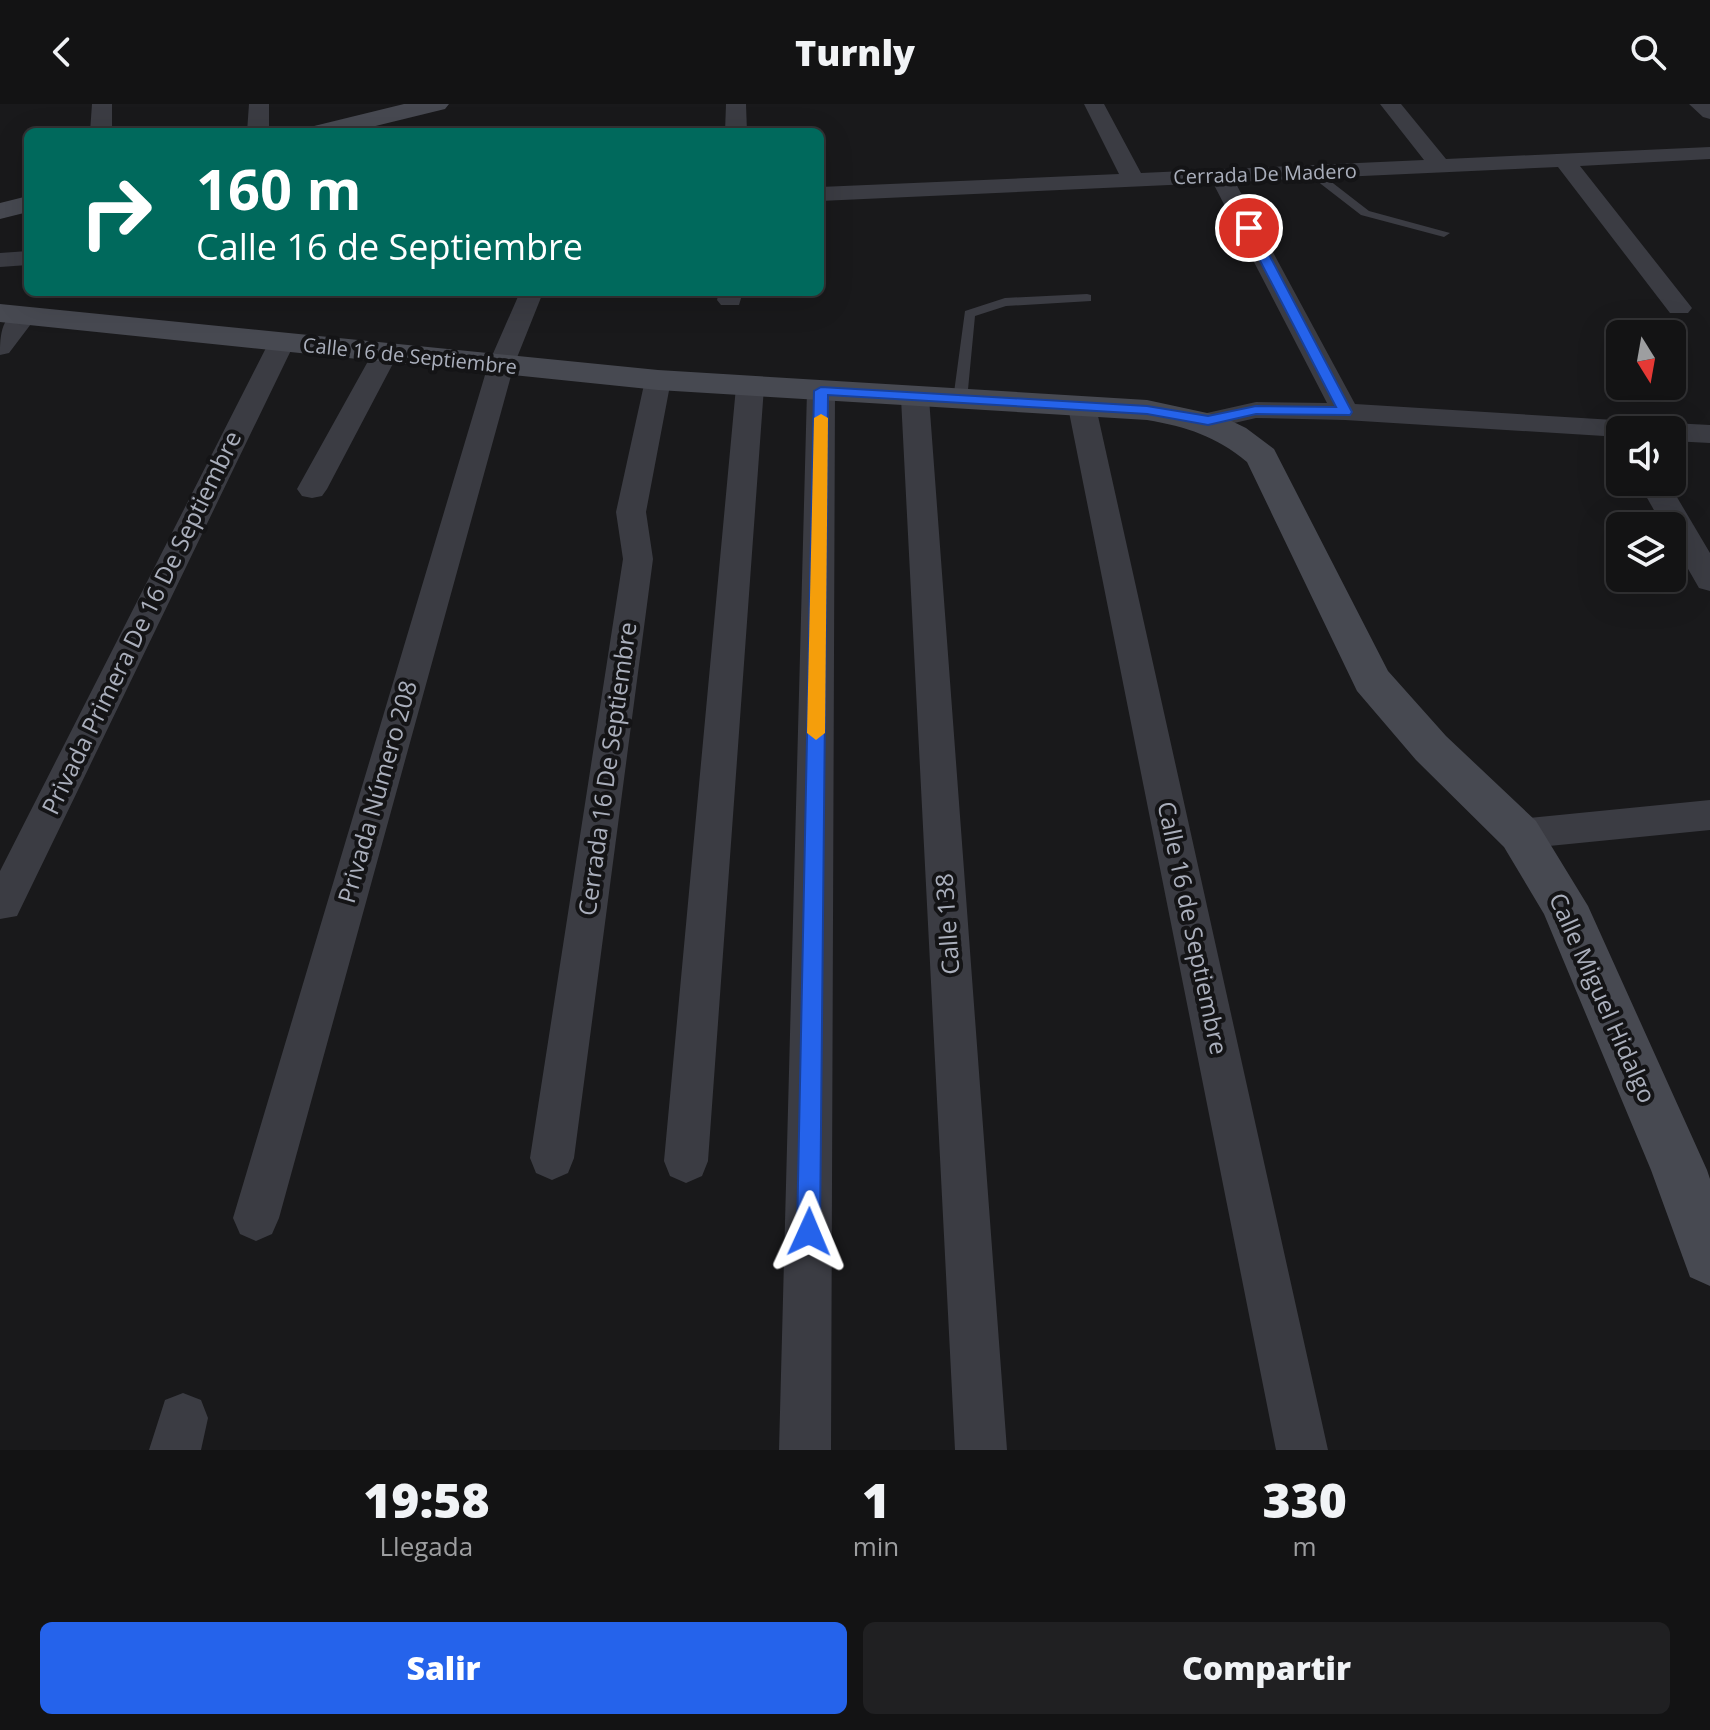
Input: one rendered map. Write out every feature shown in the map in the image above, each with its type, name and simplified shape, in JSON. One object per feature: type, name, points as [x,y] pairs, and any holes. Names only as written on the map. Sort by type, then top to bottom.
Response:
[{"type":"street","points":[[101,128],[102,104]]},
{"type":"street","points":[[258,128],[259,104]]},
{"type":"street","points":[[336,128],[436,104]]},
{"type":"street","points":[[736,104],[736,128]]},
{"type":"street","points":[[1094,104],[1133,179]]},
{"type":"street","points":[[1390,104],[1441,167]]},
{"type":"street","points":[[1699,104],[1710,113]]},
{"type":"street","name":"Cerrada De Madero","points":[[824,194],[1710,153]]},
{"type":"street","points":[[1566,162],[1679,308]]},
{"type":"street","points":[[1221,176],[1345,412]]},
{"type":"street","points":[[0,211],[24,205]]},
{"type":"street","points":[[0,260],[24,258]]},
{"type":"street","name":"Privada Número 208","points":[[256,1218],[501,365],[530,296]]},
{"type":"street","points":[[0,347],[12,315]]},
{"type":"street","name":"Calle 16 de Septiembre","points":[[12,315],[658,380],[1147,410],[1208,421],[1256,410],[1345,412],[1606,428]]},
{"type":"street","name":"Privada Primera De 16 De Septiembre","points":[[3,904],[282,342]]},
{"type":"street","points":[[312,489],[385,354]]},
{"type":"street","name":"Cerrada 16 De Septiembre","points":[[552,1158],[638,559],[631,512],[658,380]]},
{"type":"street","points":[[686,1161],[750,387]]},
{"type":"street","points":[[805,1450],[821,391]]},
{"type":"street","name":"Calle 138","points":[[915,398],[981,1450]]},
{"type":"street","name":"Calle 16 de Septiembre","points":[[1082,407],[1302,1450]]},
{"type":"street","name":"Calle Miguel Hidalgo","points":[[1208,421],[1239,436],[1262,457],[1372,680],[1431,748],[1520,834],[1564,906],[1695,1170],[1710,1257]]},
{"type":"street","points":[[1686,433],[1710,434]]},
{"type":"street","points":[[1661,496],[1710,580]]},
{"type":"street","points":[[1520,834],[1710,815]]},
{"type":"lane","points":[[1312,172],[1365,213],[1444,233]]},
{"type":"lane","points":[[960,400],[969,314],[1005,302],[1087,298]]},
{"type":"slow traffic","points":[[816,733],[821,418]]},
{"type":"route","points":[[809,1232],[821,391],[1147,410],[1208,421],[1256,410],[1345,412],[1249,228]]}]
